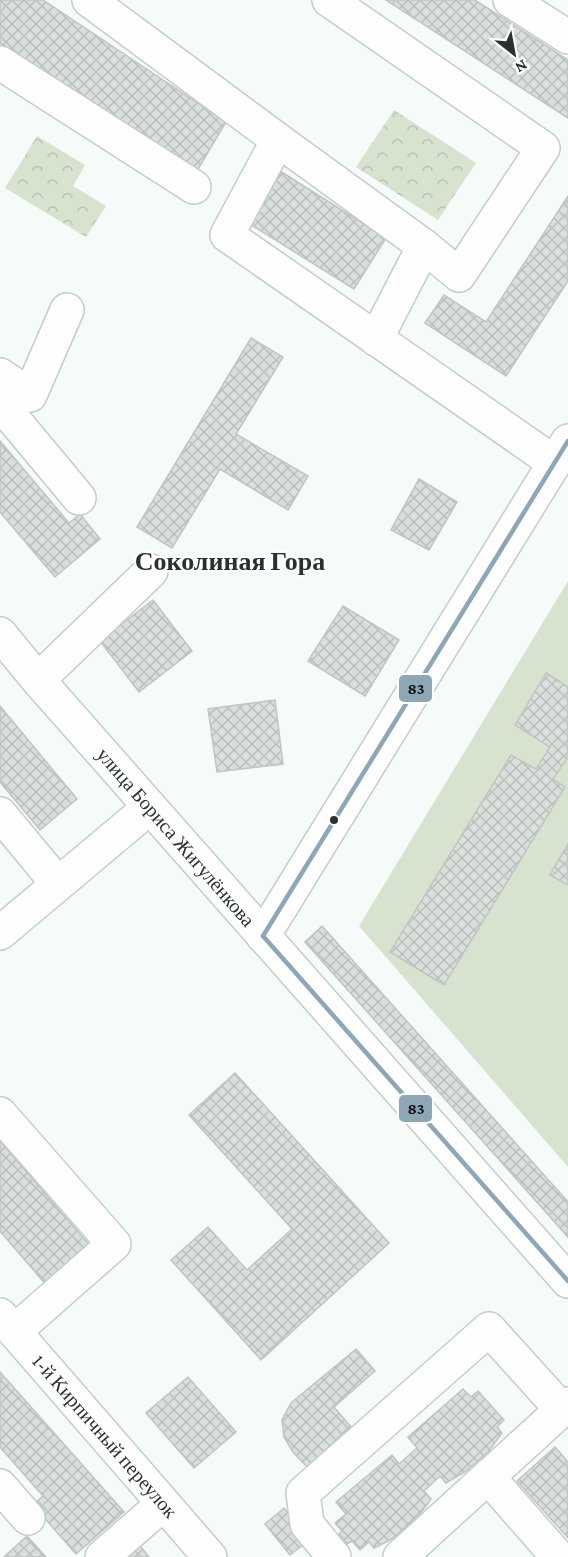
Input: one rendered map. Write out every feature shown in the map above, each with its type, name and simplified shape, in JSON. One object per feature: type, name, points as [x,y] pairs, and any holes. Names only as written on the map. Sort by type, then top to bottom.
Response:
[{"type":"street","points":[[89,0],[459,274],[543,148],[329,0]]},
{"type":"street","points":[[510,0],[568,38]]},
{"type":"street","points":[[0,63],[194,187]]},
{"type":"street","points":[[263,936],[562,452],[376,339],[227,235],[278,140]]},
{"type":"street","points":[[376,339],[424,246]]},
{"type":"street","points":[[0,375],[30,395],[67,310]]},
{"type":"street","points":[[0,403],[79,498]]},
{"type":"street","points":[[38,680],[151,571]]},
{"type":"street","name":"улица Бориса Жигулёнкова","points":[[0,634],[568,1281]]},
{"type":"street","points":[[0,933],[150,807]]},
{"type":"street","points":[[0,814],[58,884]]},
{"type":"street","points":[[0,1114],[114,1244],[7,1323]]},
{"type":"street","name":"1-й Кирпичный переулок","points":[[7,1323],[210,1557]]},
{"type":"street","points":[[334,1557],[307,1524],[303,1493],[489,1329],[565,1407],[400,1557]]},
{"type":"street","points":[[488,1477],[558,1557]]},
{"type":"street","points":[[0,1486],[28,1518]]},
{"type":"street","points":[[102,1557],[163,1504]]},
{"type":"green space","points":[[394,110],[476,163],[438,220],[356,167]]},
{"type":"green space","points":[[37,136],[85,165],[73,186],[106,206],[86,237],[5,188]]},
{"type":"green space","points":[[568,581],[568,1167],[359,926]]},
{"type":"building","points":[[0,0],[43,0],[226,122],[197,171],[0,43]]},
{"type":"building","points":[[386,0],[475,0],[568,60],[568,118]]},
{"type":"building","points":[[280,171],[386,238],[354,289],[248,223]]},
{"type":"building","points":[[568,196],[568,281],[506,376],[425,323],[444,295],[486,322]]},
{"type":"building","points":[[251,338],[283,357],[236,434],[308,476],[288,510],[220,469],[172,548],[137,527]]},
{"type":"building","points":[[0,441],[69,523],[80,514],[100,539],[55,577],[0,512]]},
{"type":"building","points":[[419,479],[457,502],[429,550],[391,530]]},
{"type":"building","points":[[153,600],[192,651],[139,692],[100,641]]},
{"type":"building","points":[[343,606],[399,640],[365,696],[308,661]]},
{"type":"building","points":[[546,673],[568,687],[568,757],[553,779],[565,787],[444,985],[390,952],[511,755],[536,769],[550,747],[515,725]]},
{"type":"building","points":[[275,700],[283,764],[217,772],[208,709]]},
{"type":"building","points":[[0,706],[77,799],[40,830],[0,782]]},
{"type":"building","points":[[568,844],[568,885],[550,875]]},
{"type":"building","points":[[322,926],[568,1202],[568,1237],[305,942]]},
{"type":"building","points":[[235,1073],[389,1243],[261,1360],[171,1260],[208,1227],[247,1270],[292,1229],[189,1115]]},
{"type":"building","points":[[0,1141],[92,1248],[47,1286],[0,1231]]},
{"type":"building","points":[[356,1349],[375,1371],[334,1407],[351,1427],[307,1467],[293,1452],[284,1437],[282,1420],[291,1403]]},
{"type":"building","points":[[0,1372],[124,1512],[76,1554],[33,1505],[43,1496],[0,1447]]},
{"type":"building","points":[[188,1377],[236,1432],[194,1468],[146,1413]]},
{"type":"building","points":[[463,1389],[471,1397],[478,1391],[504,1420],[497,1427],[502,1433],[488,1452],[465,1472],[446,1483],[440,1476],[424,1491],[431,1499],[417,1518],[394,1538],[374,1548],[369,1542],[360,1550],[352,1541],[347,1544],[339,1534],[342,1531],[335,1523],[346,1514],[336,1502],[392,1455],[399,1464],[417,1448],[408,1437]]},
{"type":"building","points":[[555,1447],[568,1462],[568,1538],[517,1481]]},
{"type":"building","points":[[284,1508],[309,1540],[290,1555],[265,1524]]},
{"type":"building","points":[[27,1536],[46,1557],[4,1557]]},
{"type":"building","points":[[136,1541],[149,1557],[117,1557]]},
{"type":"transit line","name":"83","points":[[263,936],[568,441]]},
{"type":"transit line","name":"83","points":[[263,936],[568,1281]]},
{"type":"district","name":"Соколиная Гора","points":[[230,561]]}]
